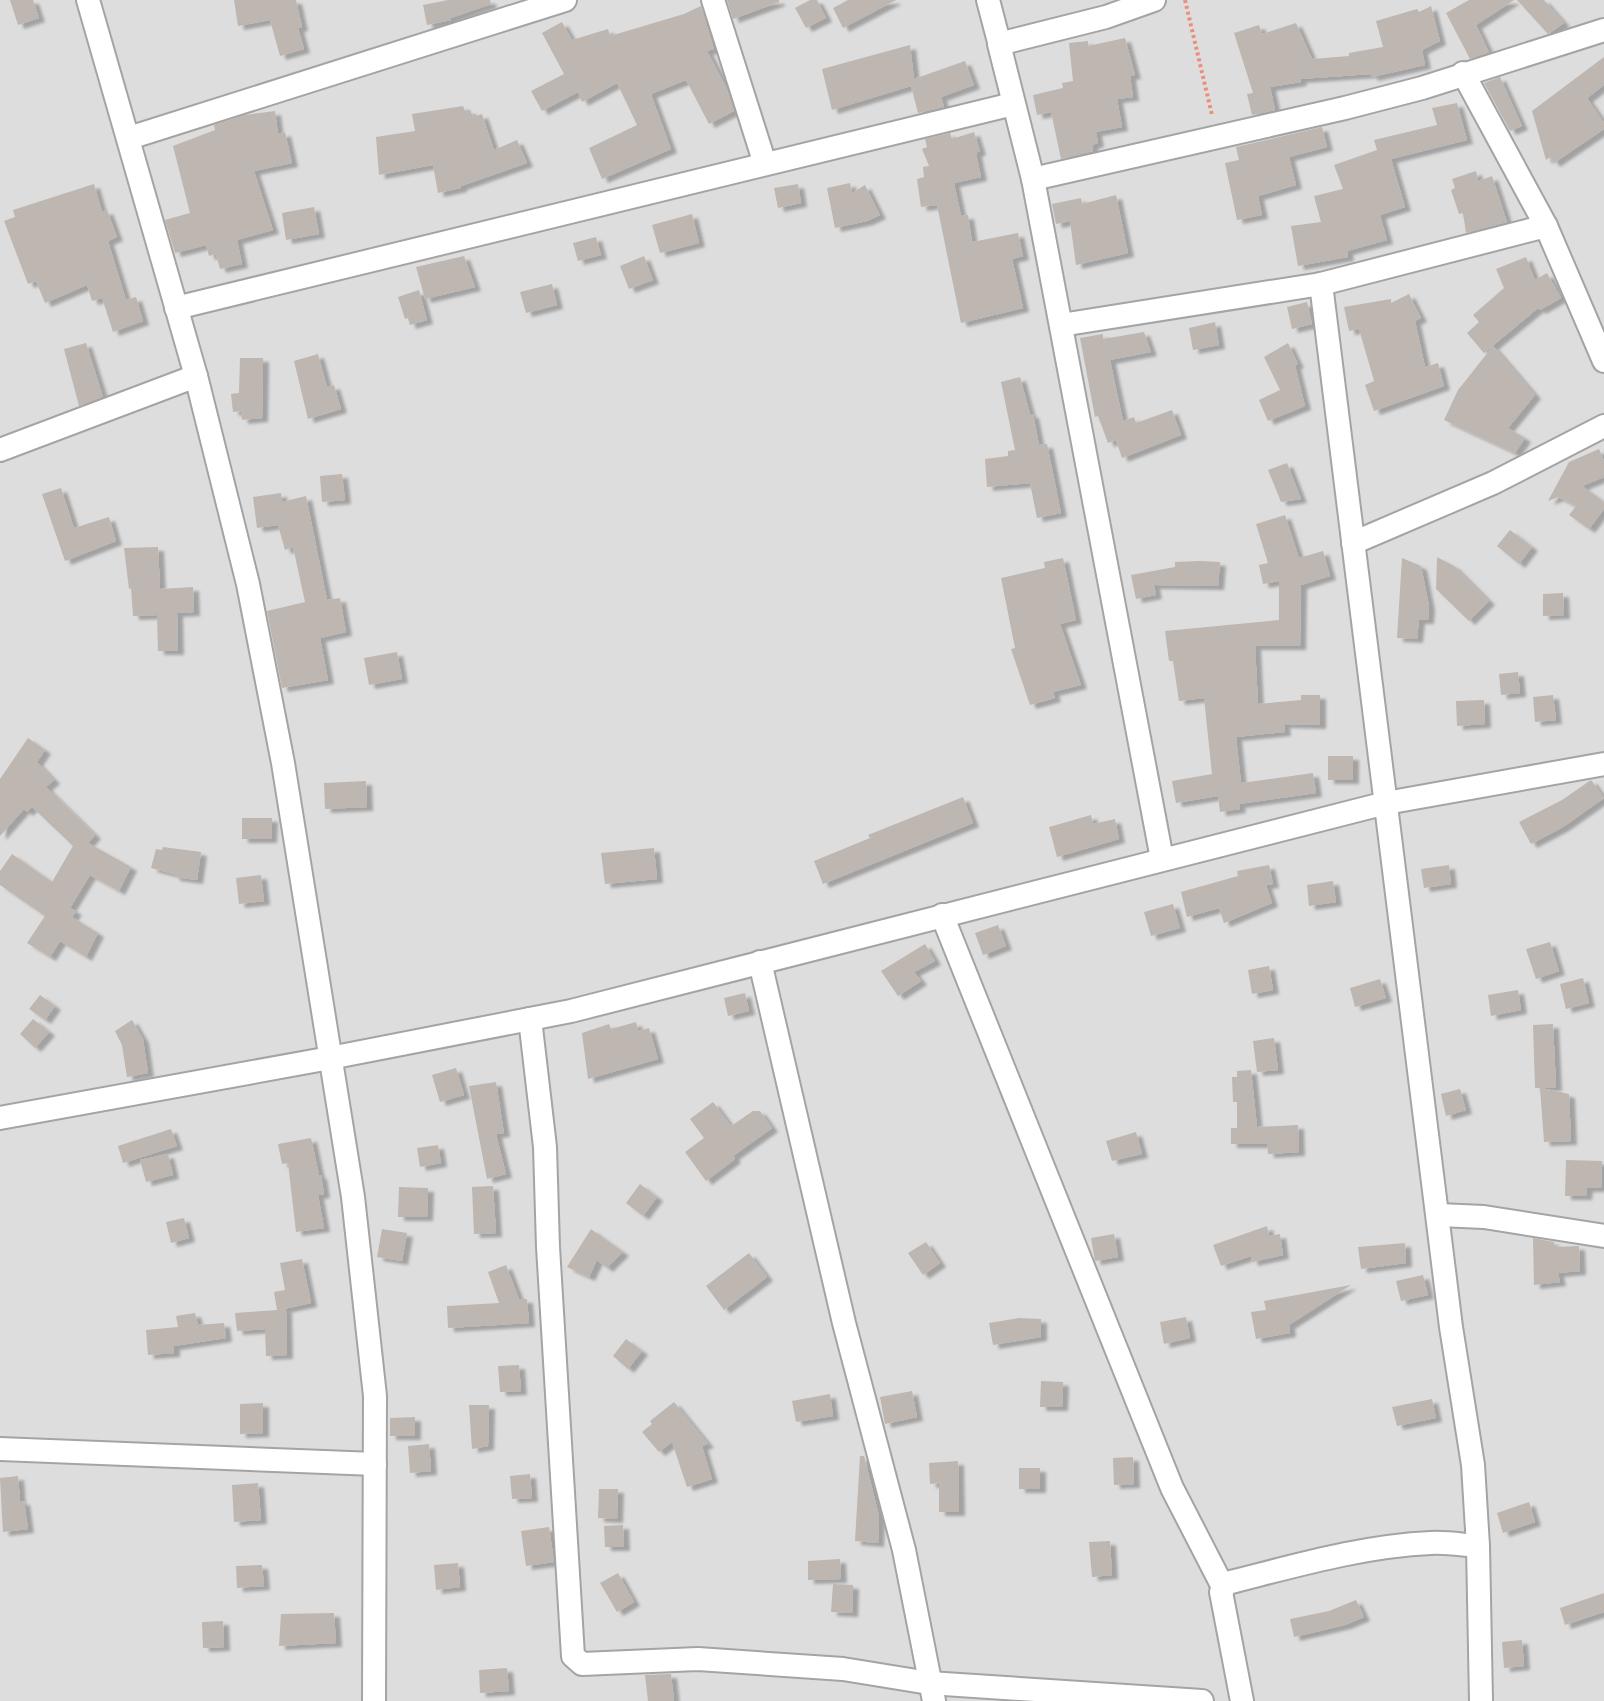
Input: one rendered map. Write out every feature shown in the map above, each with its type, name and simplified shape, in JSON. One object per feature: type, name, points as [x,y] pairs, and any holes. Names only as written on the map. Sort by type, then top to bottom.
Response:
[{"type":"street","points":[[88,0],[196,376],[252,606],[283,763],[352,1197],[372,1373],[375,1464],[374,1701]]},
{"type":"street","points":[[129,138],[565,0]]},
{"type":"street","points":[[713,0],[765,164]]},
{"type":"street","points":[[988,0],[1033,179],[1162,859]]},
{"type":"street","points":[[999,42],[1106,18],[1154,0]]},
{"type":"street","points":[[1033,179],[1345,108],[1422,88],[1463,73],[1604,30]]},
{"type":"street","points":[[1463,73],[1546,226],[1604,362]]},
{"type":"street","points":[[176,308],[1013,104]]},
{"type":"street","points":[[1061,325],[1321,284],[1546,226]]},
{"type":"street","points":[[1321,284],[1439,1215],[1451,1328],[1473,1465],[1478,1546],[1480,1701]]},
{"type":"street","points":[[0,450],[196,376]]},
{"type":"street","points":[[1353,543],[1493,483],[1604,426]]},
{"type":"street","points":[[0,1119],[530,1019],[1386,803],[1604,764]]},
{"type":"street","points":[[942,915],[1173,1488],[1223,1587]]},
{"type":"street","points":[[760,962],[844,1323],[904,1550],[932,1692]]},
{"type":"street","points":[[530,1019],[545,1147],[548,1247],[573,1656],[582,1664],[698,1659],[843,1669],[932,1692],[1202,1701]]},
{"type":"street","points":[[1439,1215],[1484,1217],[1604,1236]]},
{"type":"street","points":[[0,1449],[375,1464]]},
{"type":"street","points":[[1242,1701],[1221,1592],[1227,1582],[1315,1559],[1381,1548],[1433,1543],[1478,1546]]},
{"type":"path","points":[[1185,0],[1217,136]]},
{"type":"shaded area","points":[[0,0],[1604,0],[1604,1701],[0,1701]]},
{"type":"building","points":[[10,0],[33,0],[39,18],[18,25]]},
{"type":"building","points":[[234,0],[296,0],[302,27],[298,28],[304,49],[280,56],[270,20],[238,26]]},
{"type":"building","points":[[448,0],[490,0],[491,4],[451,18],[451,20],[427,25],[423,5]]},
{"type":"building","points":[[727,0],[779,0],[779,2],[733,19]]},
{"type":"building","points":[[810,0],[817,0],[826,18],[806,28],[795,8]]},
{"type":"building","points":[[848,0],[896,0],[843,28],[833,8]]},
{"type":"building","points":[[1469,0],[1514,0],[1476,25],[1489,52],[1470,59],[1446,13]]},
{"type":"building","points":[[1517,0],[1544,0],[1564,23],[1548,34]]},
{"type":"building","points":[[701,6],[714,49],[707,51],[727,89],[734,111],[709,124],[686,80],[651,94],[671,149],[602,179],[589,148],[637,125],[617,83],[582,102],[578,92],[542,111],[531,91],[564,74],[542,33],[562,22],[572,40],[608,29],[610,36],[684,14]]},
{"type":"building","points":[[1431,6],[1440,41],[1422,50],[1425,65],[1372,77],[1371,74],[1300,79],[1301,82],[1270,87],[1275,110],[1252,115],[1247,94],[1253,93],[1234,33],[1259,25],[1262,34],[1296,23],[1312,59],[1349,56],[1349,53],[1383,47],[1376,21],[1417,9],[1419,12]]},
{"type":"building","points":[[1125,38],[1135,75],[1130,76],[1133,97],[1117,99],[1122,127],[1096,132],[1098,143],[1092,145],[1093,151],[1061,159],[1051,112],[1037,115],[1033,95],[1063,88],[1062,83],[1073,81],[1069,43],[1088,41],[1088,46]]},
{"type":"building","points":[[910,45],[914,79],[965,61],[974,85],[941,97],[944,107],[918,113],[911,86],[832,110],[822,69]]},
{"type":"building","points":[[1604,57],[1604,85],[1587,98],[1604,123],[1604,129],[1554,163],[1550,157],[1546,160],[1532,111]]},
{"type":"building","points":[[1500,77],[1522,126],[1510,131],[1484,83]]},
{"type":"building","points":[[1457,103],[1467,140],[1391,159],[1405,207],[1380,215],[1387,240],[1347,251],[1348,257],[1298,266],[1291,226],[1321,222],[1314,196],[1343,189],[1334,165],[1377,150],[1374,140],[1437,125],[1432,108]]},
{"type":"building","points":[[463,106],[465,111],[470,110],[473,117],[482,114],[494,150],[517,140],[527,163],[461,186],[461,188],[438,193],[433,165],[379,175],[376,137],[415,131],[412,114]]},
{"type":"building","points":[[275,111],[278,134],[285,132],[292,163],[254,171],[273,230],[237,240],[242,264],[220,269],[216,254],[209,256],[206,245],[175,253],[165,220],[190,213],[173,146],[215,130],[214,125],[245,115]]},
{"type":"building","points":[[1322,127],[1327,147],[1289,157],[1296,185],[1258,196],[1262,215],[1237,220],[1225,163],[1239,160],[1236,147]]},
{"type":"building","points":[[974,132],[980,151],[976,153],[981,177],[954,183],[961,216],[968,215],[972,242],[1018,233],[1023,256],[1012,259],[1023,308],[961,323],[937,205],[921,207],[917,179],[924,177],[923,167],[929,166],[922,149],[927,147],[925,139],[950,133],[952,139]]},
{"type":"building","points":[[1476,171],[1478,181],[1492,176],[1507,222],[1466,233],[1463,213],[1459,214],[1451,190],[1455,188],[1452,179]]},
{"type":"building","points":[[850,183],[852,193],[865,185],[880,215],[867,221],[835,228],[827,188]]},
{"type":"building","points":[[94,184],[102,212],[107,210],[117,237],[108,241],[126,300],[136,297],[143,321],[113,332],[102,298],[92,301],[87,285],[45,303],[36,281],[28,284],[4,221],[15,217],[13,210]]},
{"type":"building","points":[[798,184],[801,203],[778,208],[774,188]]},
{"type":"building","points":[[1116,195],[1128,253],[1076,265],[1070,221],[1056,224],[1052,204],[1081,198],[1082,204]]},
{"type":"building","points":[[314,207],[319,234],[286,240],[282,213]]},
{"type":"building","points":[[692,214],[699,243],[660,253],[652,225]]},
{"type":"building","points":[[596,237],[601,255],[578,261],[573,243]]},
{"type":"building","points":[[464,256],[475,287],[425,299],[416,267]]},
{"type":"building","points":[[644,256],[653,280],[629,289],[620,266]]},
{"type":"building","points":[[1526,257],[1535,280],[1547,273],[1561,298],[1540,310],[1538,308],[1484,353],[1467,333],[1479,322],[1473,315],[1504,288],[1496,269]]},
{"type":"building","points":[[552,284],[557,305],[526,313],[520,292]]},
{"type":"building","points":[[419,290],[427,320],[410,325],[408,318],[405,319],[398,297]]},
{"type":"building","points":[[1409,294],[1421,318],[1415,321],[1425,367],[1438,363],[1444,386],[1374,411],[1365,385],[1374,381],[1359,329],[1349,331],[1344,307],[1391,299],[1391,303]]},
{"type":"building","points":[[1307,302],[1312,324],[1292,329],[1287,307]]},
{"type":"building","points":[[1215,322],[1219,345],[1193,350],[1189,328]]},
{"type":"building","points":[[1144,332],[1151,352],[1110,360],[1123,421],[1134,417],[1136,423],[1172,410],[1181,435],[1122,458],[1116,440],[1108,443],[1098,416],[1095,417],[1080,338],[1103,334],[1103,339]]},
{"type":"building","points":[[86,343],[103,397],[79,406],[64,349]]},
{"type":"building","points":[[1288,343],[1298,364],[1295,365],[1305,406],[1268,421],[1259,400],[1280,390],[1264,357]]},
{"type":"building","points":[[1493,346],[1535,395],[1508,428],[1525,438],[1515,453],[1444,420],[1458,390]]},
{"type":"building","points":[[318,354],[327,387],[334,385],[341,409],[308,419],[294,361]]},
{"type":"building","points":[[240,358],[263,358],[262,418],[242,420],[241,411],[233,412],[231,394],[239,393]]},
{"type":"building","points":[[1020,377],[1030,414],[1033,414],[1039,445],[1047,444],[1061,513],[1037,518],[1030,483],[987,487],[985,459],[1008,456],[1008,451],[1015,450],[1001,382]]},
{"type":"building","points":[[1599,449],[1604,461],[1604,477],[1582,486],[1604,502],[1604,509],[1589,529],[1569,515],[1576,506],[1558,497],[1548,501],[1569,462]]},
{"type":"building","points":[[1287,463],[1301,499],[1281,502],[1268,470]]},
{"type":"building","points":[[342,474],[345,500],[322,502],[320,476]]},
{"type":"building","points":[[61,488],[74,528],[109,517],[116,541],[65,561],[42,494]]},
{"type":"building","points":[[281,493],[282,502],[306,496],[327,600],[340,598],[346,632],[320,638],[328,680],[282,688],[267,611],[305,602],[293,547],[285,550],[278,525],[257,528],[253,497]]},
{"type":"building","points":[[1285,515],[1299,558],[1323,551],[1330,576],[1301,585],[1300,646],[1255,646],[1258,704],[1301,700],[1301,695],[1320,695],[1320,725],[1284,724],[1285,732],[1236,737],[1241,783],[1313,773],[1316,793],[1239,804],[1240,809],[1220,812],[1218,796],[1176,803],[1172,781],[1212,774],[1204,698],[1179,701],[1173,661],[1169,661],[1165,631],[1279,620],[1279,581],[1263,584],[1259,565],[1268,563],[1256,524]]},
{"type":"building","points":[[1510,530],[1532,547],[1519,564],[1497,546]]},
{"type":"building","points":[[158,547],[160,589],[193,587],[194,612],[177,613],[178,651],[158,651],[157,615],[133,616],[124,548]]},
{"type":"building","points":[[1437,557],[1454,566],[1489,601],[1469,621],[1436,589]]},
{"type":"building","points":[[1063,558],[1076,620],[1060,624],[1081,685],[1053,692],[1055,698],[1030,705],[1011,649],[1015,648],[1001,578],[1045,568],[1044,562]]},
{"type":"building","points":[[1402,558],[1421,566],[1429,606],[1428,620],[1419,620],[1417,639],[1397,638]]},
{"type":"building","points":[[1175,562],[1220,562],[1218,586],[1154,585],[1156,595],[1136,599],[1131,575],[1175,567]]},
{"type":"building","points":[[1563,593],[1564,615],[1543,616],[1543,594]]},
{"type":"building","points":[[397,652],[402,679],[369,685],[364,658]]},
{"type":"building","points":[[1518,672],[1520,693],[1501,695],[1499,674]]},
{"type":"building","points":[[1553,695],[1556,720],[1535,722],[1533,697]]},
{"type":"building","points":[[1484,700],[1485,724],[1457,726],[1456,701]]},
{"type":"building","points":[[28,738],[45,750],[37,762],[54,780],[46,787],[95,835],[88,843],[131,867],[119,891],[90,875],[70,908],[76,911],[72,917],[98,933],[86,957],[60,941],[50,957],[27,943],[45,916],[0,885],[0,871],[12,854],[52,882],[73,846],[32,807],[27,812],[24,809],[0,836],[0,779]]},
{"type":"building","points":[[1328,756],[1353,756],[1353,780],[1328,780]]},
{"type":"building","points":[[1591,780],[1604,798],[1563,827],[1531,844],[1519,822],[1562,800]]},
{"type":"building","points":[[366,781],[367,807],[325,809],[324,783]]},
{"type":"building","points":[[963,797],[973,823],[823,884],[814,861],[870,838],[868,835]]},
{"type":"building","points":[[1091,815],[1093,824],[1115,819],[1119,839],[1057,857],[1049,827]]},
{"type":"building","points":[[242,818],[272,818],[271,839],[242,839]]},
{"type":"building","points":[[163,847],[201,852],[197,880],[174,877],[174,874],[151,868],[156,849],[162,850]]},
{"type":"building","points":[[654,848],[657,879],[605,884],[601,853]]},
{"type":"building","points":[[1269,865],[1273,884],[1266,885],[1272,903],[1224,923],[1219,908],[1187,917],[1181,892],[1238,876],[1237,871]]},
{"type":"building","points":[[1449,865],[1451,884],[1424,888],[1421,869]]},
{"type":"building","points":[[261,875],[264,901],[239,904],[236,878]]},
{"type":"building","points":[[1333,881],[1336,902],[1309,906],[1307,885]]},
{"type":"building","points":[[1173,904],[1180,928],[1151,936],[1144,912]]},
{"type":"building","points":[[998,925],[1006,946],[983,955],[975,933]]},
{"type":"building","points":[[1550,942],[1559,971],[1536,979],[1526,949]]},
{"type":"building","points":[[925,944],[935,961],[914,972],[921,981],[898,996],[881,971]]},
{"type":"building","points":[[1269,966],[1273,990],[1252,994],[1248,970]]},
{"type":"building","points":[[1583,978],[1589,1003],[1566,1009],[1560,984]]},
{"type":"building","points":[[1380,979],[1386,998],[1355,1007],[1350,988]]},
{"type":"building","points":[[1518,990],[1521,1010],[1491,1016],[1488,995]]},
{"type":"building","points":[[745,993],[749,1011],[728,1016],[724,998]]},
{"type":"building","points":[[40,995],[55,1006],[45,1020],[29,1009]]},
{"type":"building","points":[[33,1019],[49,1032],[35,1048],[20,1034]]},
{"type":"building","points":[[132,1020],[143,1039],[148,1073],[127,1077],[122,1045],[115,1031]]},
{"type":"building","points":[[636,1022],[638,1031],[649,1028],[658,1059],[588,1079],[582,1033],[609,1024],[611,1029]]},
{"type":"building","points":[[1553,1024],[1556,1087],[1541,1088],[1569,1094],[1571,1141],[1544,1142],[1540,1088],[1535,1088],[1533,1025]]},
{"type":"building","points":[[1274,1038],[1278,1070],[1257,1072],[1253,1041]]},
{"type":"building","points":[[456,1068],[464,1095],[440,1102],[432,1075]]},
{"type":"building","points":[[1251,1070],[1257,1127],[1298,1125],[1299,1152],[1268,1154],[1267,1144],[1231,1144],[1231,1128],[1237,1128],[1237,1102],[1233,1102],[1232,1077],[1237,1077],[1237,1071]]},
{"type":"building","points":[[496,1082],[504,1133],[496,1134],[506,1174],[487,1179],[469,1086]]},
{"type":"building","points":[[1460,1089],[1466,1110],[1446,1116],[1441,1094]]},
{"type":"building","points":[[713,1102],[731,1126],[753,1111],[760,1111],[772,1128],[733,1156],[735,1159],[706,1181],[685,1152],[704,1138],[690,1119]]},
{"type":"building","points":[[171,1129],[177,1146],[123,1163],[118,1146]]},
{"type":"building","points":[[1136,1132],[1142,1154],[1112,1161],[1106,1141]]},
{"type":"building","points":[[311,1138],[324,1194],[318,1195],[324,1228],[296,1232],[288,1163],[282,1164],[278,1144]]},
{"type":"building","points":[[438,1145],[441,1163],[420,1167],[417,1148]]},
{"type":"building","points":[[168,1154],[173,1175],[146,1182],[140,1160]]},
{"type":"building","points":[[1566,1160],[1602,1161],[1601,1188],[1587,1188],[1586,1196],[1565,1196]]},
{"type":"building","points":[[640,1184],[657,1197],[643,1216],[626,1203]]},
{"type":"building","points":[[493,1186],[496,1233],[474,1234],[472,1187]]},
{"type":"building","points":[[399,1187],[428,1188],[427,1217],[398,1217]]},
{"type":"building","points":[[184,1218],[189,1238],[171,1243],[166,1222]]},
{"type":"building","points":[[1267,1226],[1269,1236],[1280,1234],[1283,1255],[1252,1262],[1251,1256],[1221,1266],[1213,1245]]},
{"type":"building","points":[[382,1229],[407,1233],[402,1261],[377,1257]]},
{"type":"building","points":[[591,1229],[623,1252],[607,1268],[597,1260],[589,1277],[567,1267]]},
{"type":"building","points":[[1114,1234],[1118,1257],[1095,1261],[1091,1238]]},
{"type":"building","points":[[1533,1238],[1554,1242],[1554,1247],[1579,1246],[1580,1271],[1558,1273],[1560,1282],[1534,1285]]},
{"type":"building","points":[[926,1242],[940,1263],[923,1275],[908,1253]]},
{"type":"building","points":[[1405,1243],[1406,1263],[1361,1269],[1358,1247]]},
{"type":"building","points":[[749,1253],[767,1277],[724,1310],[706,1286]]},
{"type":"building","points":[[302,1259],[311,1303],[279,1310],[286,1309],[287,1355],[266,1356],[265,1329],[237,1331],[235,1313],[277,1310],[274,1292],[285,1290],[280,1263]]},
{"type":"building","points":[[506,1265],[519,1299],[527,1299],[529,1323],[448,1328],[447,1306],[499,1303],[488,1272]]},
{"type":"building","points":[[1423,1275],[1428,1295],[1401,1301],[1396,1281]]},
{"type":"building","points":[[1351,1285],[1289,1325],[1290,1333],[1256,1339],[1251,1312],[1266,1310],[1264,1301]]},
{"type":"building","points":[[195,1313],[198,1325],[224,1323],[226,1338],[174,1346],[174,1353],[148,1355],[146,1330],[178,1327],[176,1316]]},
{"type":"building","points":[[1186,1317],[1190,1338],[1164,1344],[1160,1322]]},
{"type":"building","points":[[1019,1318],[1041,1319],[1041,1337],[993,1345],[989,1323]]},
{"type":"building","points":[[626,1339],[642,1351],[628,1369],[613,1356]]},
{"type":"building","points":[[519,1365],[521,1391],[500,1392],[498,1366]]},
{"type":"building","points":[[1041,1381],[1063,1382],[1062,1407],[1040,1407]]},
{"type":"building","points":[[912,1391],[917,1417],[885,1424],[880,1397]]},
{"type":"building","points":[[830,1394],[833,1416],[796,1422],[792,1401]]},
{"type":"building","points":[[1432,1399],[1436,1418],[1397,1426],[1392,1407]]},
{"type":"building","points":[[674,1402],[708,1444],[702,1446],[712,1479],[687,1487],[672,1442],[659,1452],[642,1432],[652,1424],[650,1421]]},
{"type":"building","points":[[263,1403],[263,1433],[240,1434],[240,1404]]},
{"type":"building","points":[[469,1405],[489,1405],[488,1446],[472,1449]]},
{"type":"building","points":[[415,1417],[415,1436],[390,1436],[390,1418]]},
{"type":"building","points":[[429,1444],[431,1471],[410,1473],[408,1446]]},
{"type":"building","points":[[860,1456],[864,1456],[879,1516],[878,1543],[855,1541]]},
{"type":"building","points":[[1133,1457],[1134,1484],[1114,1485],[1113,1458]]},
{"type":"building","points":[[958,1461],[959,1512],[939,1512],[939,1483],[930,1484],[929,1463]]},
{"type":"building","points":[[1019,1468],[1040,1468],[1040,1489],[1019,1489]]},
{"type":"building","points":[[530,1474],[532,1498],[512,1499],[510,1476]]},
{"type":"building","points":[[18,1476],[20,1501],[24,1501],[28,1529],[3,1532],[0,1478]]},
{"type":"building","points":[[258,1483],[261,1520],[234,1522],[232,1485]]},
{"type":"building","points":[[599,1489],[618,1489],[617,1519],[598,1518]]},
{"type":"building","points":[[1529,1502],[1535,1522],[1503,1533],[1497,1513]]},
{"type":"building","points":[[623,1525],[624,1547],[605,1547],[604,1526]]},
{"type":"building","points":[[549,1527],[554,1562],[526,1566],[521,1531]]},
{"type":"building","points":[[1110,1541],[1112,1575],[1092,1577],[1089,1542]]},
{"type":"building","points":[[840,1559],[841,1579],[808,1580],[808,1561]]},
{"type":"building","points":[[458,1563],[460,1587],[436,1590],[434,1565]]},
{"type":"building","points":[[262,1565],[264,1586],[237,1588],[236,1566]]},
{"type":"building","points":[[618,1573],[634,1602],[617,1612],[600,1583]]},
{"type":"building","points":[[833,1584],[853,1585],[852,1613],[831,1612]]},
{"type":"building","points":[[1604,1593],[1604,1612],[1565,1625],[1560,1608]]},
{"type":"building","points":[[1356,1600],[1364,1617],[1345,1625],[1294,1637],[1290,1619],[1329,1611]]},
{"type":"building","points":[[334,1613],[336,1643],[279,1646],[281,1614]]},
{"type":"building","points":[[223,1621],[224,1647],[203,1648],[202,1622]]},
{"type":"building","points":[[1522,1640],[1524,1666],[1504,1668],[1502,1642]]},
{"type":"building","points":[[507,1668],[509,1691],[480,1693],[479,1670]]},
{"type":"building","points":[[671,1674],[674,1701],[648,1701],[645,1675]]}]
